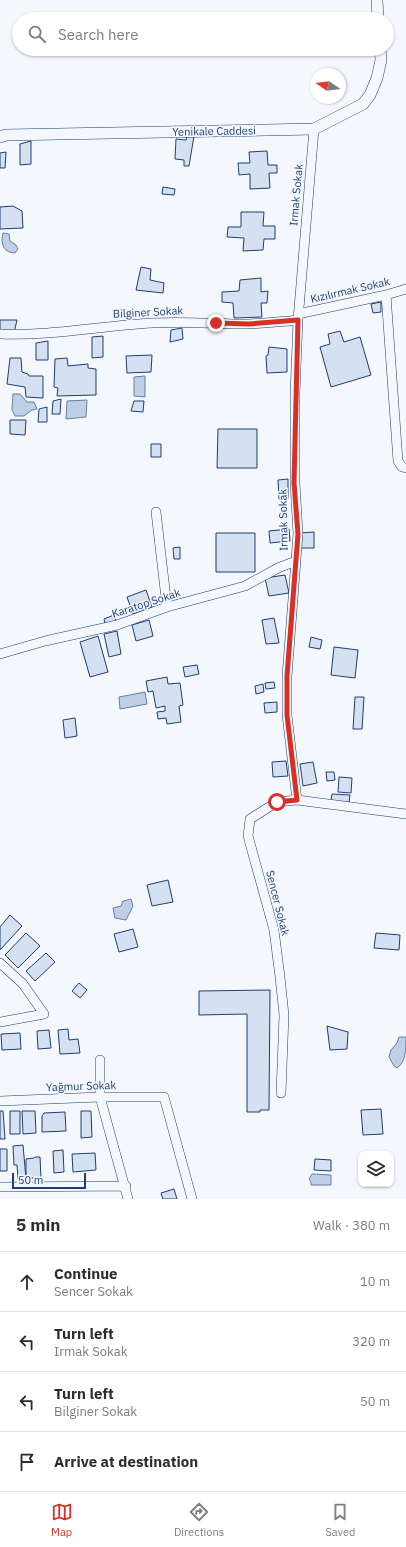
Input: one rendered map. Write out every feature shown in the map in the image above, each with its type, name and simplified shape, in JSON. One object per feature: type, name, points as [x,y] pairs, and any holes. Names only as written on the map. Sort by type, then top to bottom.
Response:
[{"type":"street","points":[[377,0],[378,12]]},
{"type":"street","name":"Yenikale Caddesi","points":[[0,137],[6,135],[314,129],[363,104],[370,94],[377,78],[381,56]]},
{"type":"street","name":"Irmak Sokak","points":[[297,800],[287,715],[287,676],[298,534],[294,483],[298,317],[314,129]]},
{"type":"street","name":"Kızılırmak Sokak","points":[[298,317],[406,289]]},
{"type":"street","points":[[386,295],[398,461],[402,467],[406,468]]},
{"type":"street","name":"Bilginer Sokak","points":[[0,334],[27,335],[63,333],[104,326],[174,322],[249,324],[298,317]]},
{"type":"street","points":[[156,512],[167,608]]},
{"type":"street","name":"Karatop Sokak","points":[[0,654],[45,641],[117,625],[167,608],[245,586],[278,568],[296,561]]},
{"type":"street","points":[[297,800],[406,814]]},
{"type":"street","name":"Sencer Sokak","points":[[281,1093],[284,1015],[274,930],[248,836],[250,819],[277,802],[297,800]]},
{"type":"street","points":[[0,963],[23,984],[44,1014],[0,1022]]},
{"type":"street","points":[[100,1060],[100,1097],[126,1186],[128,1199]]},
{"type":"street","name":"Yağmur Sokak","points":[[0,1101],[100,1097],[164,1097],[192,1199]]},
{"type":"street","points":[[0,1187],[126,1186]]},
{"type":"water","points":[[3,233],[9,234],[10,241],[16,245],[18,249],[15,253],[11,253],[4,247],[2,241]]},
{"type":"water","points":[[145,376],[145,397],[134,396],[134,377]]},
{"type":"water","points":[[13,394],[20,394],[27,402],[34,402],[37,409],[32,410],[24,416],[15,416],[12,410]]},
{"type":"water","points":[[87,400],[86,417],[66,419],[67,401]]},
{"type":"water","points":[[145,692],[147,704],[120,709],[119,697]]},
{"type":"water","points":[[131,899],[133,906],[126,920],[115,918],[113,908],[121,906],[123,901]]},
{"type":"water","points":[[399,1037],[406,1037],[406,1046],[404,1059],[397,1068],[394,1066],[389,1057],[391,1050],[397,1043]]},
{"type":"water","points":[[312,1174],[331,1175],[331,1185],[311,1185],[309,1179]]},
{"type":"building","points":[[187,136],[194,136],[189,166],[184,166],[184,160],[175,159],[176,139],[186,140]]},
{"type":"building","points":[[31,141],[31,164],[20,165],[20,144]]},
{"type":"building","points":[[267,151],[268,165],[277,165],[277,173],[269,173],[270,188],[250,189],[250,174],[239,175],[238,163],[250,163],[249,152]]},
{"type":"building","points":[[6,152],[5,168],[0,168],[0,153]]},
{"type":"building","points":[[163,187],[175,189],[174,195],[162,194]]},
{"type":"building","points":[[13,206],[22,211],[23,228],[0,229],[0,207]]},
{"type":"building","points":[[241,212],[264,212],[263,226],[275,226],[275,239],[264,239],[263,250],[243,251],[244,238],[227,237],[228,227],[241,227]]},
{"type":"building","points":[[141,267],[151,269],[150,280],[164,283],[163,293],[136,290]]},
{"type":"building","points":[[261,278],[261,292],[268,291],[267,303],[261,303],[262,317],[234,318],[233,303],[222,302],[222,292],[239,291],[240,280]]},
{"type":"building","points":[[381,302],[381,312],[373,313],[371,304]]},
{"type":"building","points":[[0,320],[17,320],[14,333],[0,333]]},
{"type":"building","points":[[182,328],[183,339],[170,342],[171,330]]},
{"type":"building","points":[[340,331],[344,342],[360,337],[371,375],[331,387],[320,347],[330,344],[328,334]]},
{"type":"building","points":[[103,336],[103,357],[92,358],[92,337]]},
{"type":"building","points":[[48,341],[48,360],[36,360],[36,343]]},
{"type":"building","points":[[269,347],[287,349],[287,372],[267,373],[266,356],[268,355]]},
{"type":"building","points":[[152,355],[151,372],[127,373],[126,356]]},
{"type":"building","points":[[10,358],[21,358],[22,372],[28,374],[29,376],[43,376],[43,398],[26,397],[25,387],[7,384]]},
{"type":"building","points":[[67,358],[68,366],[88,364],[88,368],[96,369],[96,395],[57,396],[58,388],[54,387],[55,359]]},
{"type":"building","points":[[61,399],[60,414],[52,414],[53,401]]},
{"type":"building","points":[[134,401],[144,401],[143,412],[131,411]]},
{"type":"building","points":[[47,407],[47,422],[38,422],[39,409]]},
{"type":"building","points":[[10,420],[26,420],[25,435],[10,434]]},
{"type":"building","points":[[218,429],[257,429],[257,468],[217,468]]},
{"type":"building","points":[[151,444],[161,444],[161,457],[151,457]]},
{"type":"building","points":[[288,479],[288,499],[279,499],[278,480]]},
{"type":"building","points":[[289,529],[290,541],[270,543],[269,531]]},
{"type":"building","points":[[314,532],[314,548],[300,548],[300,533]]},
{"type":"building","points":[[216,533],[255,533],[255,572],[216,572]]},
{"type":"building","points":[[180,547],[180,559],[174,559],[173,548]]},
{"type":"building","points":[[285,575],[289,593],[269,596],[265,578]]},
{"type":"building","points":[[146,590],[152,607],[133,614],[127,597]]},
{"type":"building","points":[[114,615],[116,621],[105,624],[104,619]]},
{"type":"building","points":[[274,618],[279,643],[266,644],[262,620]]},
{"type":"building","points":[[149,620],[153,636],[136,641],[132,625]]},
{"type":"building","points":[[117,631],[121,654],[109,657],[104,634]]},
{"type":"building","points":[[98,636],[108,672],[90,677],[80,642]]},
{"type":"building","points":[[311,637],[322,640],[320,649],[309,647]]},
{"type":"building","points":[[334,647],[358,650],[355,678],[331,675]]},
{"type":"building","points":[[197,665],[199,674],[185,677],[183,667]]},
{"type":"building","points":[[167,677],[168,684],[180,683],[183,705],[179,706],[181,722],[167,724],[166,718],[158,719],[157,712],[165,711],[165,706],[156,708],[153,691],[148,692],[146,681]]},
{"type":"building","points":[[274,682],[275,688],[266,689],[265,683]]},
{"type":"building","points":[[263,684],[264,692],[256,694],[255,686]]},
{"type":"building","points":[[355,697],[364,697],[362,729],[353,729]]},
{"type":"building","points":[[277,702],[277,712],[265,713],[264,703]]},
{"type":"building","points":[[75,718],[77,736],[65,738],[63,720]]},
{"type":"building","points":[[286,761],[288,776],[273,777],[272,762]]},
{"type":"building","points":[[313,762],[317,783],[303,786],[300,764]]},
{"type":"building","points":[[326,772],[334,772],[335,780],[327,781]]},
{"type":"building","points":[[339,777],[352,778],[351,793],[338,792]]},
{"type":"building","points":[[332,794],[350,795],[349,803],[331,801]]},
{"type":"building","points":[[168,880],[173,902],[152,906],[147,885]]},
{"type":"building","points":[[10,915],[22,926],[0,950],[0,927]]},
{"type":"building","points":[[133,929],[138,947],[119,952],[114,934]]},
{"type":"building","points":[[26,933],[40,946],[18,968],[5,955]]},
{"type":"building","points":[[376,933],[400,935],[399,950],[374,948]]},
{"type":"building","points":[[46,953],[55,962],[35,981],[26,971]]},
{"type":"building","points":[[79,983],[87,990],[80,998],[72,991]]},
{"type":"building","points":[[270,990],[269,1110],[247,1112],[247,1014],[199,1015],[199,991]]},
{"type":"building","points":[[327,1026],[348,1032],[347,1049],[330,1050]]},
{"type":"building","points":[[68,1029],[69,1040],[78,1039],[80,1053],[60,1054],[58,1030]]},
{"type":"building","points":[[49,1030],[51,1048],[38,1049],[37,1031]]},
{"type":"building","points":[[20,1033],[21,1049],[2,1050],[1,1034]]},
{"type":"building","points":[[381,1109],[383,1134],[363,1135],[361,1110]]},
{"type":"building","points":[[0,1111],[3,1111],[5,1139],[0,1139]]},
{"type":"building","points":[[10,1111],[20,1111],[20,1134],[10,1134]]},
{"type":"building","points":[[22,1111],[35,1111],[36,1133],[23,1134]]},
{"type":"building","points":[[81,1111],[91,1111],[92,1137],[81,1138]]},
{"type":"building","points":[[65,1112],[66,1131],[42,1132],[42,1116],[44,1113]]},
{"type":"building","points":[[23,1145],[26,1179],[18,1179],[17,1165],[14,1165],[13,1146]]},
{"type":"building","points":[[0,1149],[7,1149],[7,1171],[0,1171]]},
{"type":"building","points":[[63,1150],[64,1172],[54,1173],[53,1151]]},
{"type":"building","points":[[95,1153],[96,1170],[73,1172],[72,1154]]},
{"type":"building","points":[[40,1157],[41,1178],[26,1178],[26,1159]]},
{"type":"building","points":[[315,1159],[331,1160],[331,1171],[314,1170]]},
{"type":"building","points":[[174,1189],[177,1199],[163,1199],[161,1193]]},
{"type":"route","points":[[216,323],[249,324],[298,320],[295,393],[294,483],[298,534],[287,676],[287,715],[297,800],[277,802]]}]
